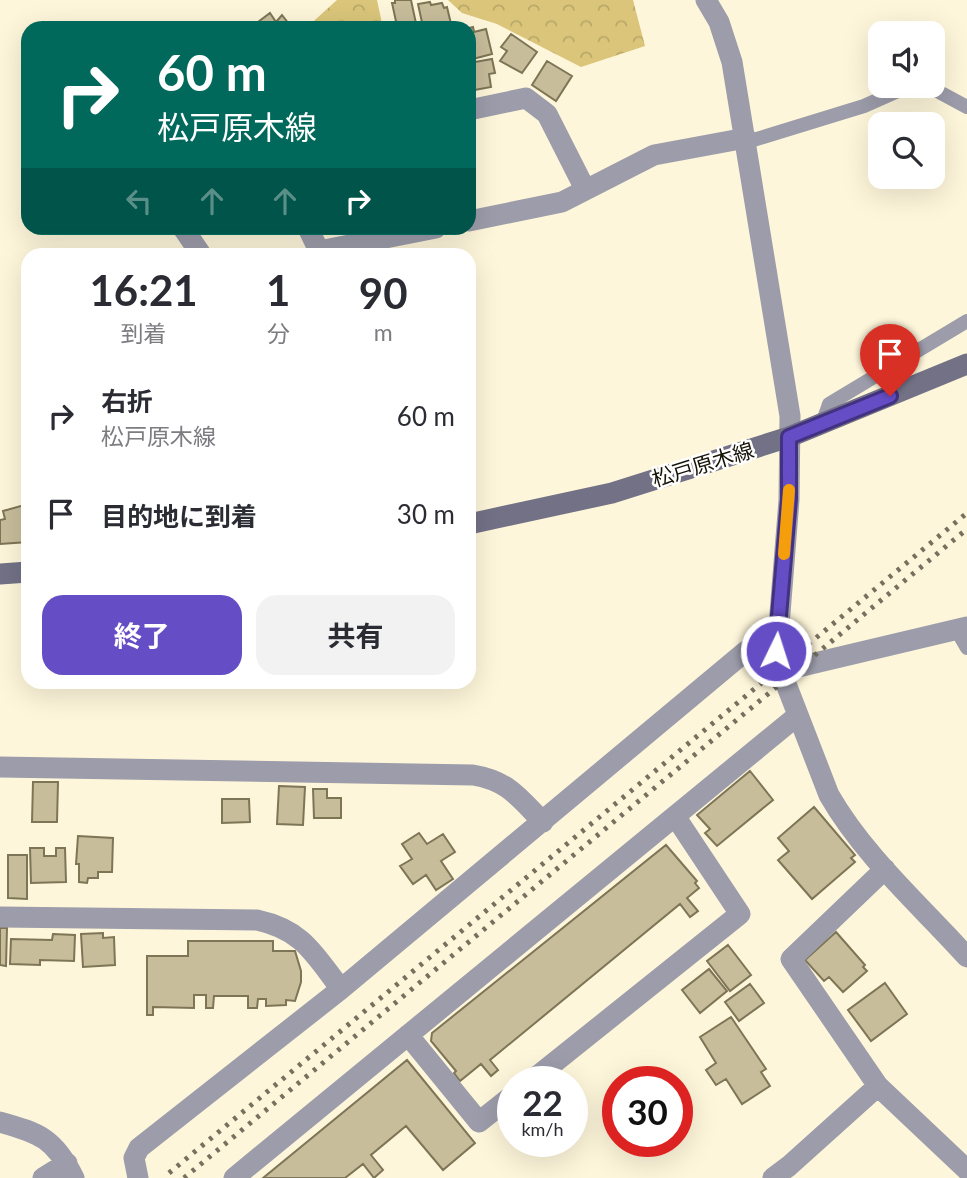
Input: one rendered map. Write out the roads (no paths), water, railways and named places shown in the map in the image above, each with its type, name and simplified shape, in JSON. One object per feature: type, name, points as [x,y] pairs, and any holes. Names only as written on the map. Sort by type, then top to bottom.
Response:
[{"type":"main road","name":"松戸原木線","points":[[476,522],[611,493],[789,437],[967,364]]},
{"type":"main road","points":[[0,574],[21,572]]},
{"type":"street","points":[[706,0],[719,22],[732,62],[790,416],[789,499],[779,661],[797,716],[837,808],[885,869],[967,957]]},
{"type":"street","points":[[476,109],[526,98],[547,114],[585,189]]},
{"type":"street","points":[[476,220],[562,202],[654,155],[746,140]]},
{"type":"street","points":[[334,248],[400,235]]},
{"type":"street","points":[[138,1178],[134,1158],[139,1148],[341,989],[746,651],[779,661],[964,635]]},
{"type":"street","points":[[234,1178],[797,716]]},
{"type":"street","points":[[0,767],[473,775],[491,778],[506,785],[543,822]]},
{"type":"street","points":[[550,1066],[740,914],[675,816]]},
{"type":"street","points":[[885,869],[791,959],[878,1086],[967,1170]]},
{"type":"street","points":[[0,917],[257,920],[278,924],[293,933],[311,950],[341,989]]},
{"type":"street","points":[[408,1035],[479,1122],[497,1108]]},
{"type":"street","points":[[773,1178],[878,1086]]},
{"type":"street","points":[[5,1127],[44,1137],[70,1171],[43,1178]]},
{"type":"lane","points":[[945,95],[967,107]]},
{"type":"lane","points":[[746,140],[864,106],[882,98]]},
{"type":"lane","points":[[822,424],[829,404],[967,321]]},
{"type":"railway","points":[[169,1173],[967,513]]},
{"type":"railway","points":[[184,1178],[967,529]]}]
